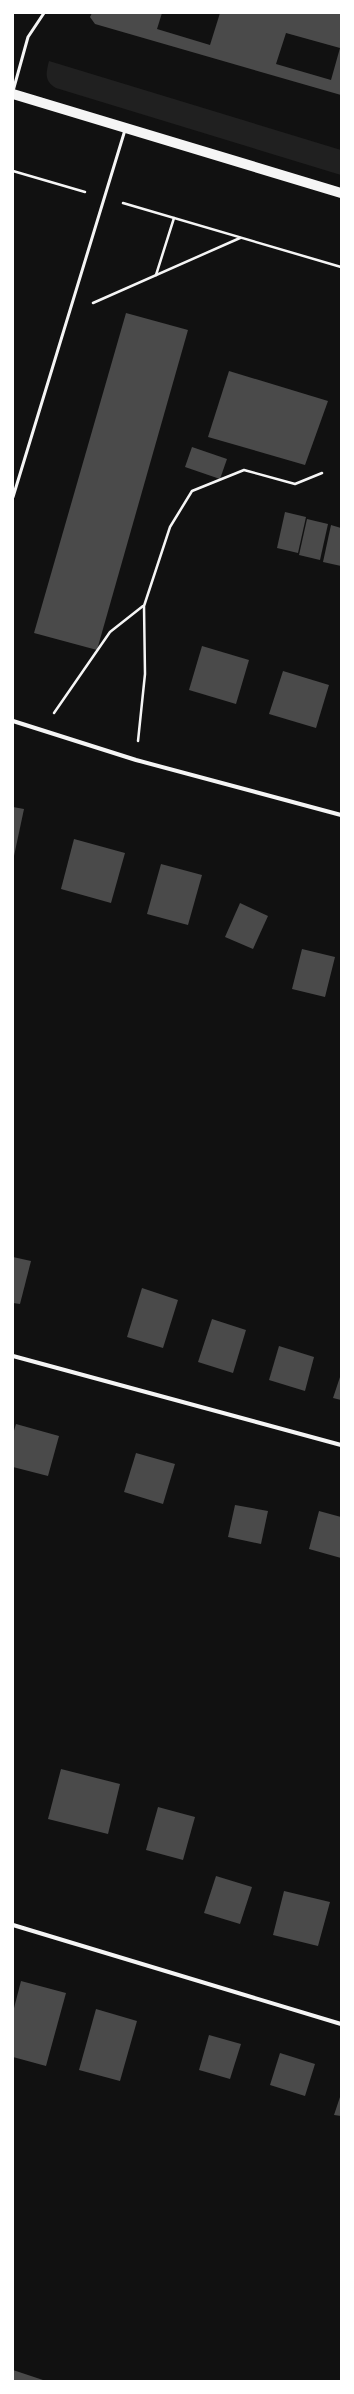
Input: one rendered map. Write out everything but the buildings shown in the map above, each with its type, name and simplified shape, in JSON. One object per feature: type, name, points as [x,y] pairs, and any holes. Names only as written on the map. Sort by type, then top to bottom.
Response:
[{"type":"main road","points":[[13,92],[341,193]]},
{"type":"street","points":[[13,721],[136,760],[341,815]]},
{"type":"street","points":[[13,1356],[341,1445]]},
{"type":"street","points":[[13,1925],[341,2024]]},
{"type":"lane","points":[[13,92],[28,37],[44,13]]},
{"type":"lane","points":[[13,498],[126,128]]},
{"type":"path","points":[[13,171],[341,267]]},
{"type":"path","points":[[156,275],[174,218]]},
{"type":"path","points":[[69,313],[240,238]]},
{"type":"path","points":[[136,760],[145,674],[144,606],[170,527],[192,491],[244,470],[295,484],[322,473]]},
{"type":"path","points":[[42,730],[110,632],[144,606]]},
{"type":"shaded area","points":[[49,61],[341,150],[341,175],[56,88],[49,83],[48,80],[47,69]]}]
